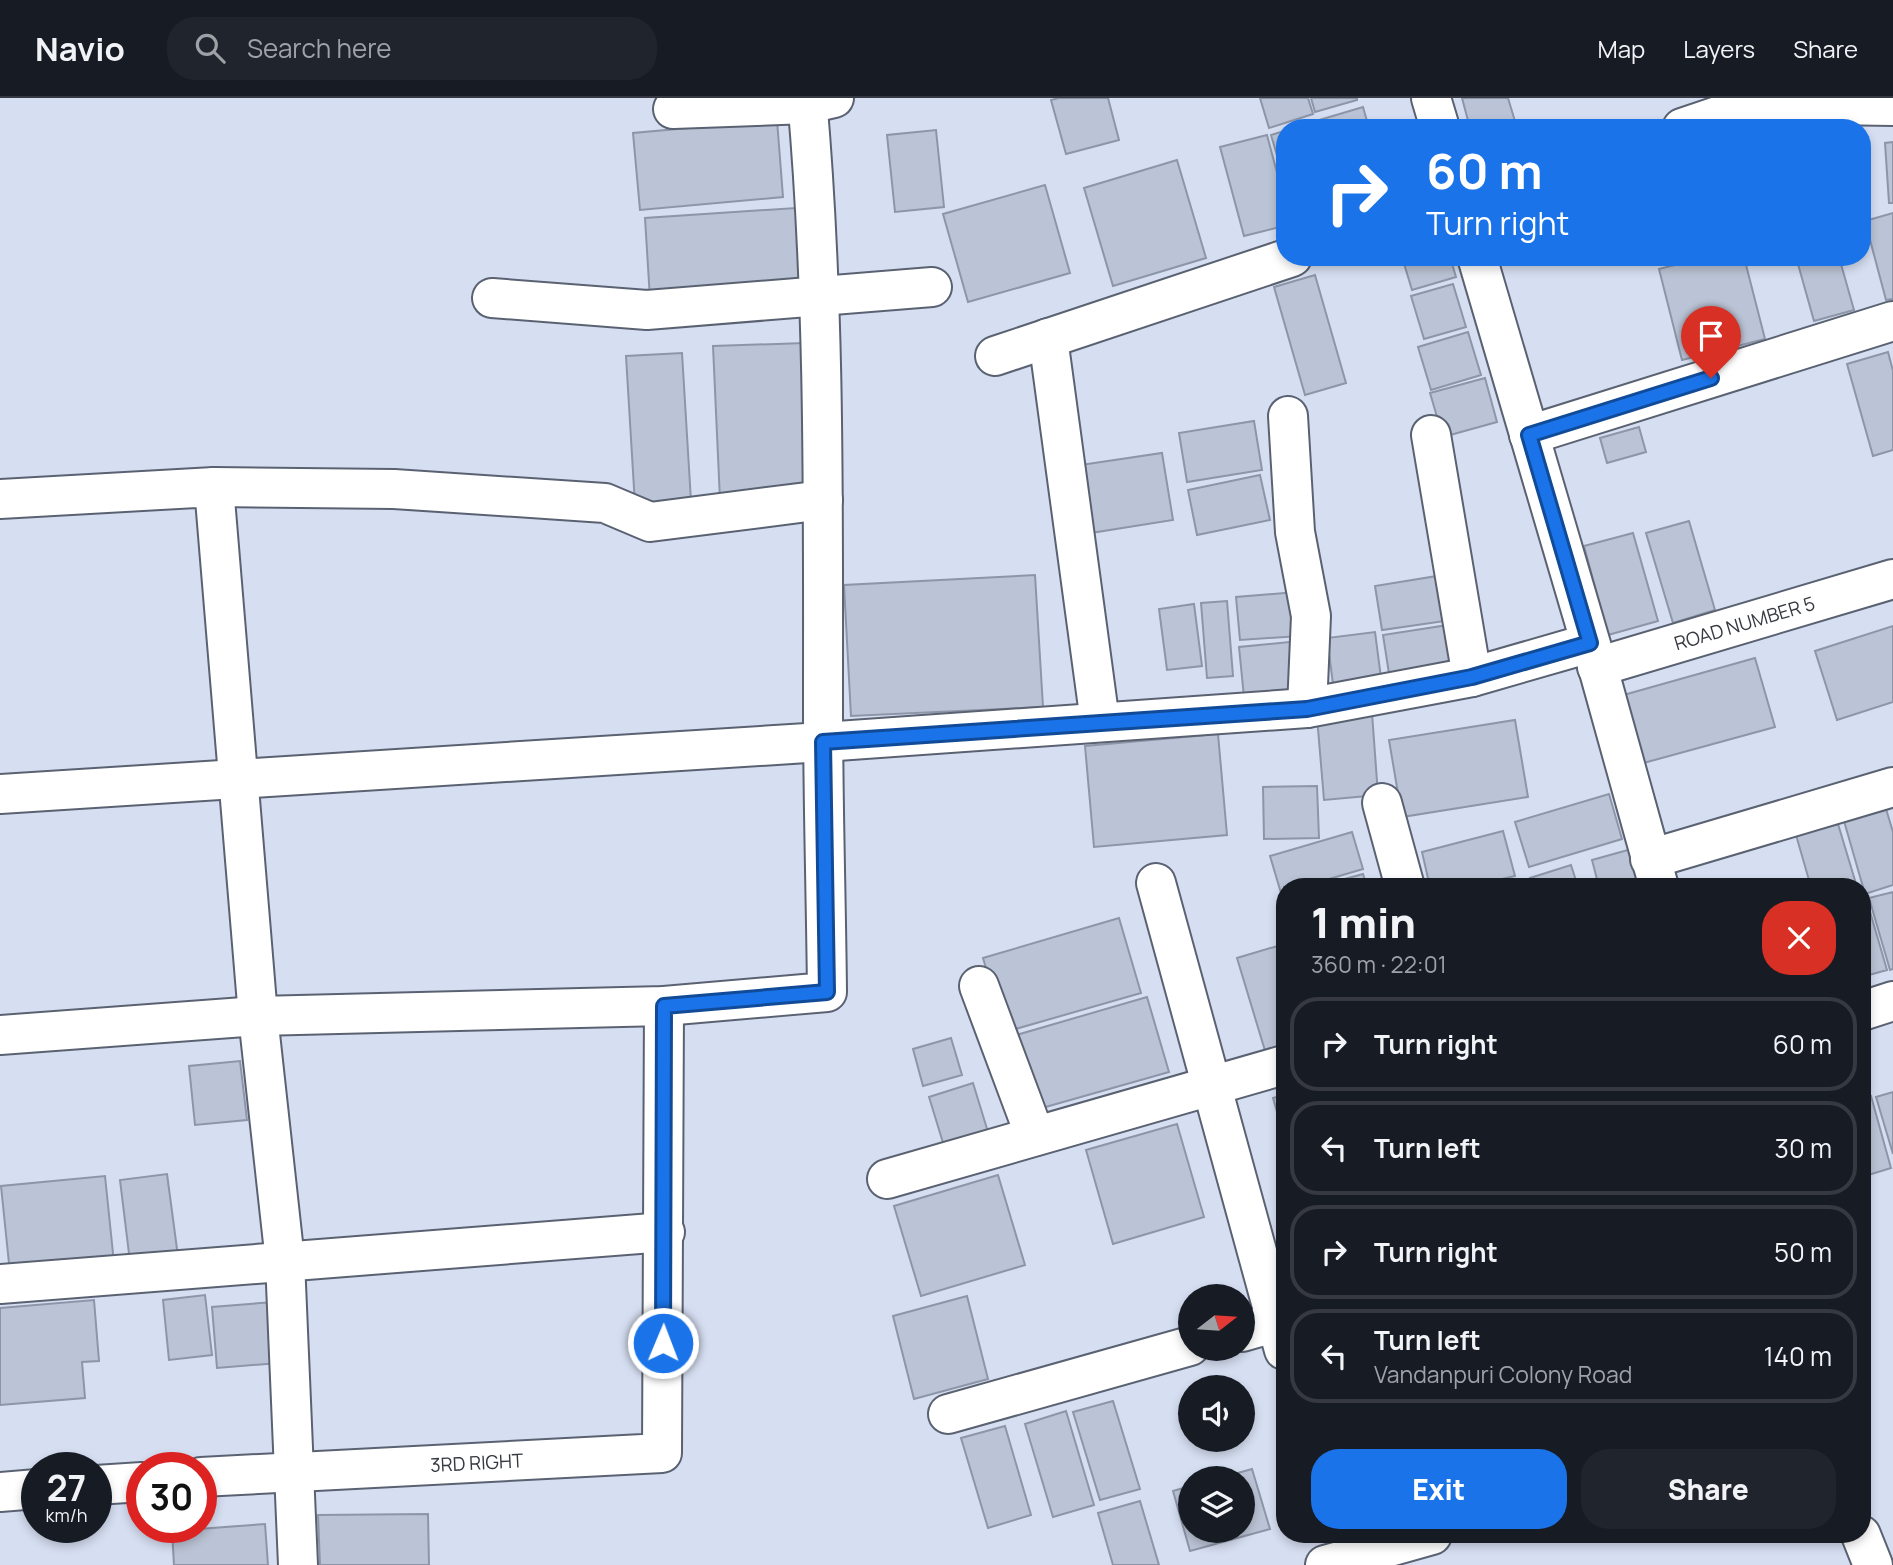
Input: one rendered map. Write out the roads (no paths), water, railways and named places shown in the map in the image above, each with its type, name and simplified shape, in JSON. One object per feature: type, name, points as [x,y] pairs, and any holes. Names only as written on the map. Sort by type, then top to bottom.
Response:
[{"type":"street","points":[[1431,98],[1437,119]]},
{"type":"street","points":[[0,1035],[258,1016],[664,1006],[827,992],[816,100],[673,109]]},
{"type":"street","points":[[1709,119],[1753,104],[1808,101],[1893,106]]},
{"type":"street","points":[[995,356],[1276,262]]},
{"type":"street","points":[[1480,266],[1655,873],[1893,787]]},
{"type":"street","points":[[492,298],[647,310],[932,286]]},
{"type":"street","points":[[1529,435],[1893,321]]},
{"type":"street","points":[[1048,338],[1100,722]]},
{"type":"street","points":[[1288,416],[1295,532],[1311,616],[1307,709]]},
{"type":"street","points":[[1431,435],[1472,677]]},
{"type":"street","points":[[0,499],[214,487],[394,489],[605,503],[650,522],[823,500]]},
{"type":"street","points":[[214,487],[258,1016],[285,1261],[298,1565]]},
{"type":"street","name":"ROAD NUMBER 5","points":[[0,794],[1307,709],[1593,655],[1893,579]]},
{"type":"street","points":[[1382,803],[1403,878]]},
{"type":"street","points":[[1156,883],[1212,1085],[1272,1331]]},
{"type":"street","points":[[979,986],[1035,1136]]},
{"type":"street","points":[[1871,1008],[1893,1001]]},
{"type":"street","points":[[0,1284],[665,1232],[664,1006]]},
{"type":"street","points":[[887,1179],[1276,1067]]},
{"type":"street","name":"3RD RIGHT","points":[[217,1476],[662,1453],[665,1232]]},
{"type":"street","points":[[948,1414],[1178,1349]]},
{"type":"street","points":[[0,1492],[21,1490]]},
{"type":"street","points":[[1336,1556],[1395,1543]]},
{"type":"street","points":[[1864,1543],[1873,1565]]}]
